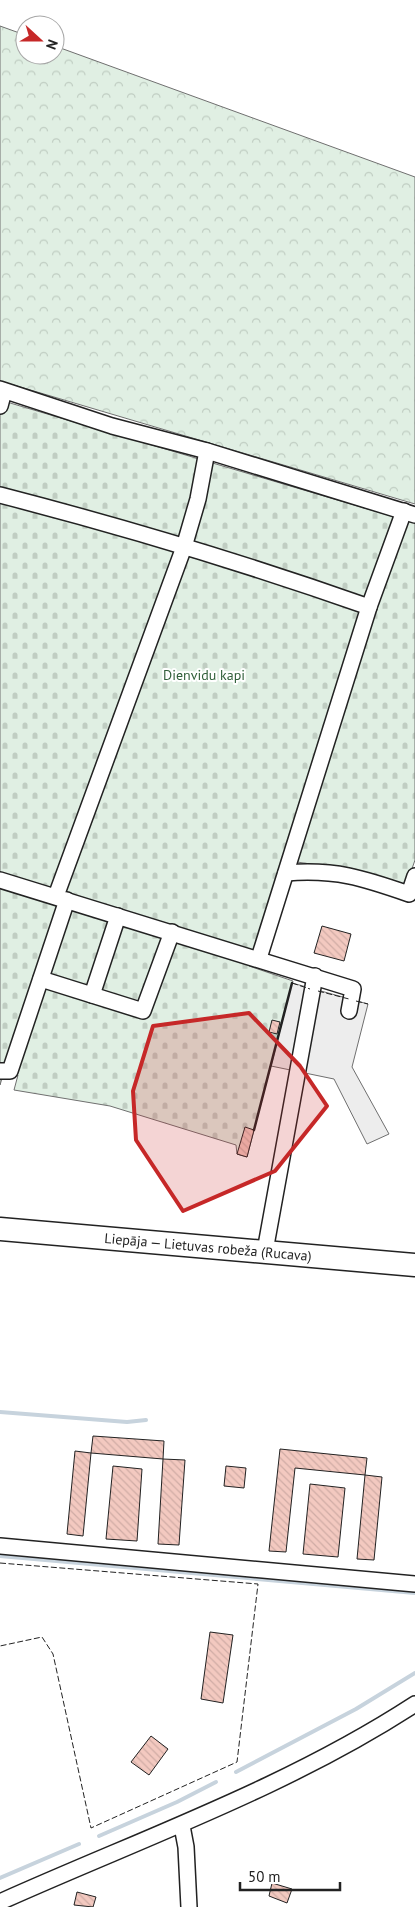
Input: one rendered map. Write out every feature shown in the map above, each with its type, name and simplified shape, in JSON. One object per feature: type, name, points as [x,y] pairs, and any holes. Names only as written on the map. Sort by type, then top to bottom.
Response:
[{"type":"highway","name":"Liepāja — Lietuvas robeža (Rucava)","points":[[0,1229],[415,1265]]},
{"type":"street","points":[[0,406],[2,390],[112,426],[207,451],[409,513],[369,607],[259,958]]},
{"type":"street","points":[[0,1070],[10,1071],[41,979],[61,898],[184,548],[198,498],[207,451]]},
{"type":"street","points":[[0,495],[91,519],[285,578],[369,607]]},
{"type":"street","points":[[286,873],[333,872],[369,880],[409,894],[415,876]]},
{"type":"street","points":[[0,880],[353,988],[349,1011]]},
{"type":"street","points":[[92,995],[118,916]]},
{"type":"street","points":[[41,979],[143,1011],[172,932]]},
{"type":"street","points":[[265,1251],[315,976]]},
{"type":"street","points":[[0,1546],[415,1584]]},
{"type":"street","points":[[0,1902],[182,1826],[316,1761],[383,1725],[415,1704]]},
{"type":"street","points":[[182,1826],[186,1847],[189,1907]]},
{"type":"highlighted area","points":[[249,1013],[300,1066],[327,1106],[275,1171],[183,1211],[136,1140],[133,1091],[153,1026]]},
{"type":"green space","points":[[0,26],[15,31],[15,65],[65,65],[65,50],[415,177],[415,504],[0,381]]},
{"type":"green space","name":"Dienvidu kapi","points":[[0,400],[415,523],[415,860],[406,886],[324,866],[297,862],[270,898],[249,966],[293,981],[247,1157],[237,1154],[236,1145],[110,1106],[14,1090],[18,1075],[3,1075],[0,1085]]},
{"type":"shaded area","points":[[292,983],[368,1004],[352,1067],[389,1134],[367,1144],[334,1079],[271,1066]]},
{"type":"building","points":[[322,926],[351,934],[344,961],[314,953]]},
{"type":"building","points":[[272,1020],[280,1022],[277,1034],[269,1032]]},
{"type":"building","points":[[245,1127],[254,1130],[247,1157],[237,1154]]},
{"type":"building","points":[[93,1436],[164,1441],[163,1459],[91,1453]]},
{"type":"building","points":[[280,1449],[367,1458],[365,1475],[295,1468],[286,1552],[269,1551]]},
{"type":"building","points":[[75,1451],[91,1453],[83,1536],[67,1534]]},
{"type":"building","points":[[163,1459],[185,1460],[179,1545],[158,1544]]},
{"type":"building","points":[[113,1466],[142,1469],[137,1541],[106,1539]]},
{"type":"building","points":[[226,1466],[246,1468],[244,1488],[224,1486]]},
{"type":"building","points":[[365,1475],[382,1477],[374,1560],[357,1559]]},
{"type":"building","points":[[310,1484],[345,1488],[338,1557],[303,1554]]},
{"type":"building","points":[[210,1632],[233,1635],[223,1703],[201,1699]]},
{"type":"building","points":[[151,1736],[168,1749],[149,1775],[131,1762]]},
{"type":"building","points":[[272,1883],[292,1889],[287,1903],[269,1896]]},
{"type":"building","points":[[77,1892],[96,1897],[93,1907],[74,1905]]},
{"type":"waterway","points":[[0,1412],[127,1422],[146,1420]]},
{"type":"waterway","points":[[0,1556],[415,1593]]},
{"type":"waterway","points":[[236,1772],[356,1709],[415,1673]]},
{"type":"waterway","points":[[99,1836],[177,1802],[216,1782]]},
{"type":"waterway","points":[[0,1878],[79,1844]]},
{"type":"fence","points":[[292,983],[310,989]]},
{"type":"fence","points":[[318,991],[349,999]]},
{"type":"fence","points":[[356,1001],[368,1004]]},
{"type":"fence","points":[[0,1563],[258,1584],[237,1762],[91,1828],[53,1654],[42,1637],[0,1646]]},
{"type":"wall","points":[[254,1130],[292,983]]}]
